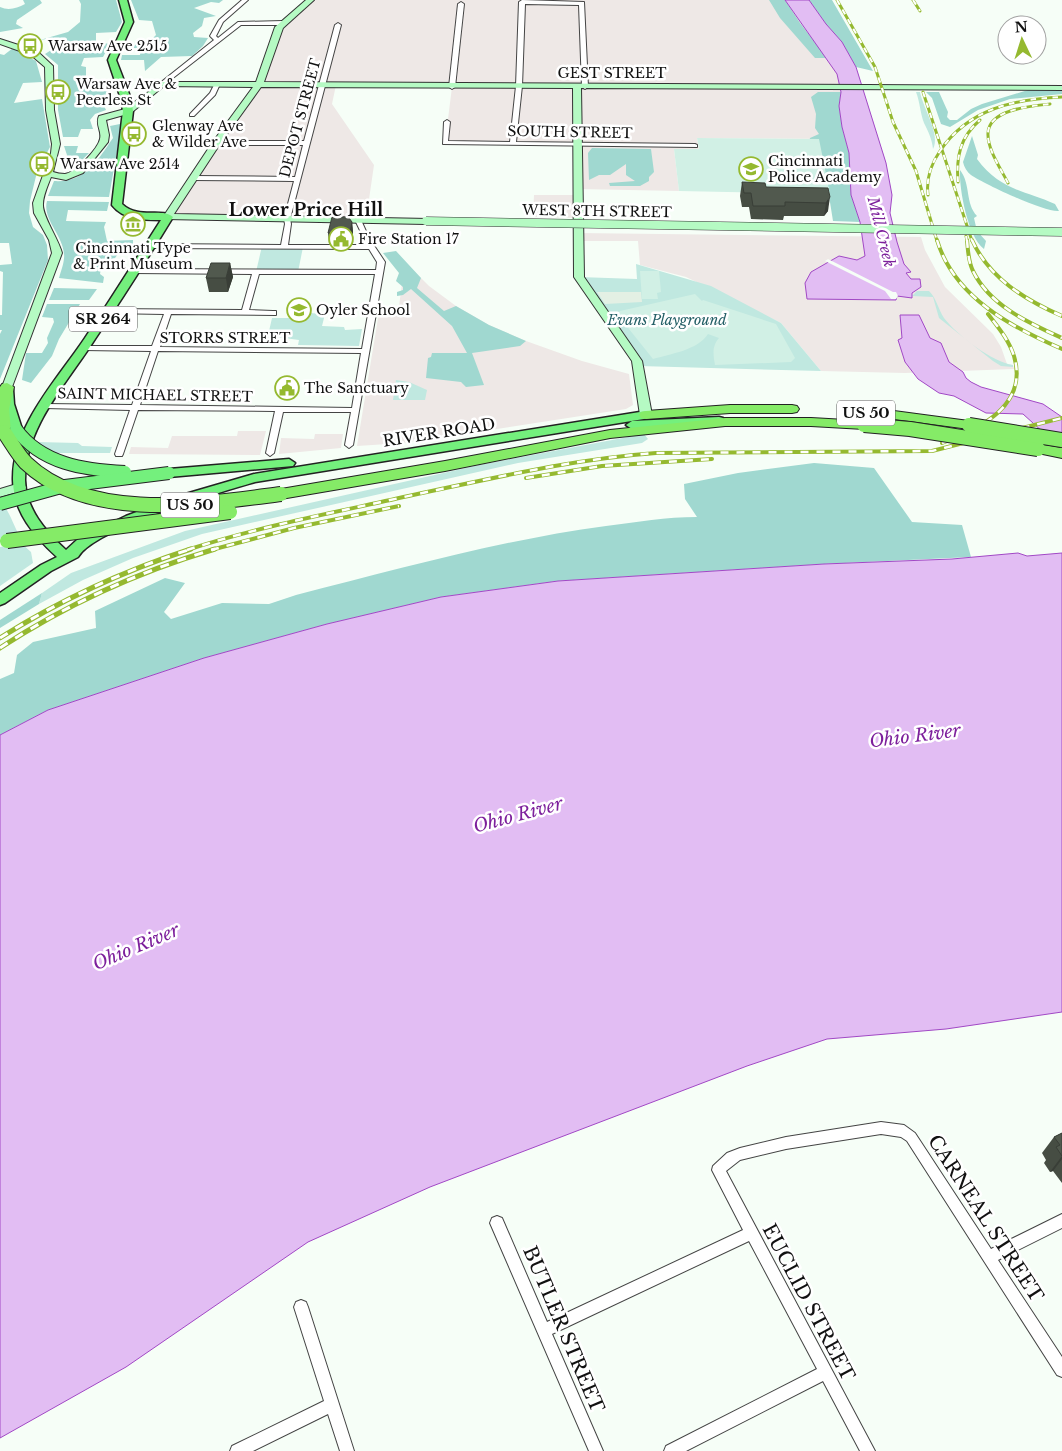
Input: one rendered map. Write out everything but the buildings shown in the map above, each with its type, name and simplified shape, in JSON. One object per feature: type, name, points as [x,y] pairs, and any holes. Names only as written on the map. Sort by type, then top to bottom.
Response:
[{"type":"highway","points":[[7,387],[2,402],[1,415],[10,430],[17,454],[39,474],[67,488],[94,497],[129,503],[171,506],[282,498]]},
{"type":"highway","name":"US 50","points":[[702,419],[779,409],[885,414],[969,424],[1062,440]]},
{"type":"highway","name":"US 50","points":[[646,415],[725,422],[811,422],[910,429],[1062,453]]},
{"type":"highway","points":[[4,541],[214,515],[282,498],[610,434],[702,419]]},
{"type":"main road","points":[[123,0],[129,22],[112,60],[126,99],[128,111]]},
{"type":"main road","points":[[168,217],[216,143],[259,84],[276,32],[283,23],[310,0]]},
{"type":"main road","points":[[0,41],[34,53],[49,66],[50,110],[56,144],[38,203],[38,213],[54,240],[56,253],[45,288],[7,387]]},
{"type":"main road","points":[[48,174],[66,177],[80,171],[104,142],[105,135],[100,123],[102,118],[128,111],[162,84]]},
{"type":"main road","name":"GEST STREET","points":[[162,84],[1062,88]]},
{"type":"main road","points":[[581,87],[576,144],[579,277],[638,362],[646,415]]},
{"type":"main road","name":"WEST 8TH STREET","points":[[128,111],[116,200],[117,205],[122,210],[132,215],[426,222],[1062,232]]},
{"type":"main road","name":"SR 264","points":[[66,557],[44,538],[34,525],[21,493],[21,458],[26,440],[45,406],[168,217]]},
{"type":"main road","name":"RIVER ROAD","points":[[0,600],[46,568],[66,557],[83,542],[132,519],[187,498],[268,475],[563,430],[646,415]]},
{"type":"main road","name":"RIVER ROAD","points":[[563,430],[702,419]]},
{"type":"main road","points":[[10,430],[62,463],[102,470],[169,473]]},
{"type":"main road","points":[[0,504],[65,486],[268,459],[377,459]]},
{"type":"main road","points":[[0,492],[21,493]]},
{"type":"main road","points":[[0,499],[21,493]]},
{"type":"street","points":[[217,40],[214,36],[221,21],[245,0]]},
{"type":"street","points":[[513,144],[519,86],[522,2],[582,3],[581,87]]},
{"type":"street","points":[[452,86],[461,4]]},
{"type":"street","points":[[162,84],[240,23],[283,23]]},
{"type":"street","name":"DEPOT STREET","points":[[284,246],[288,224],[287,219],[338,25]]},
{"type":"street","points":[[192,115],[212,94],[217,84]]},
{"type":"street","name":"SOUTH STREET","points":[[448,122],[445,143],[695,146]]},
{"type":"street","points":[[216,143],[306,143]]},
{"type":"street","points":[[194,178],[297,179]]},
{"type":"street","points":[[349,445],[381,262],[371,247],[362,220]]},
{"type":"street","points":[[150,246],[371,247]]},
{"type":"street","points":[[134,271],[380,272]]},
{"type":"street","points":[[246,312],[245,309],[256,272]]},
{"type":"street","points":[[108,311],[274,313]]},
{"type":"street","points":[[119,454],[168,312]]},
{"type":"street","name":"STORRS STREET","points":[[84,348],[365,351]]},
{"type":"street","name":"SAINT MICHAEL STREET","points":[[45,406],[356,410]]},
{"type":"street","points":[[268,459],[280,409]]},
{"type":"street","name":"CARNEAL STREET","points":[[718,1170],[740,1154],[796,1142],[881,1128],[904,1131],[911,1137],[1062,1370]]},
{"type":"street","name":"EUCLID STREET","points":[[718,1170],[868,1451]]},
{"type":"street","points":[[989,1258],[1062,1221]]},
{"type":"street","name":"BUTLER STREET","points":[[497,1223],[596,1451]]},
{"type":"street","points":[[544,1331],[750,1233]]},
{"type":"street","points":[[301,1307],[347,1451]]},
{"type":"street","points":[[672,1451],[825,1372]]},
{"type":"street","points":[[237,1451],[331,1404]]},
{"type":"shaded area","points":[[23,0],[40,0],[42,3],[17,20],[16,24],[23,28],[0,32],[0,7],[7,9],[16,8],[25,4]]},
{"type":"shaded area","points":[[79,0],[116,0],[122,22],[116,32],[96,33],[96,42],[110,44],[103,57],[84,58],[81,66],[86,67],[86,76],[91,83],[110,82],[111,97],[102,102],[106,110],[95,114],[90,120],[93,129],[81,129],[78,137],[63,137],[58,110],[58,65],[45,54],[67,40],[52,38],[40,40],[68,32],[80,22],[81,4]]},
{"type":"shaded area","points":[[131,0],[223,0],[219,3],[211,2],[194,8],[216,16],[204,18],[202,26],[193,33],[194,37],[208,38],[203,46],[192,56],[161,57],[145,71],[144,60],[121,60],[122,55],[140,55],[141,48],[132,48],[136,44],[148,43],[156,35],[152,21],[139,20]]},
{"type":"shaded area","points":[[310,0],[785,0],[837,74],[841,92],[841,139],[697,138],[699,149],[674,149],[679,191],[578,189],[577,145],[445,143],[452,87],[336,85],[332,104],[374,165],[366,220],[168,217],[259,84],[276,32]]},
{"type":"shaded area","points":[[769,0],[785,0],[827,58],[815,58],[780,18]]},
{"type":"shaded area","points":[[809,0],[832,0],[873,71],[856,67],[842,42]]},
{"type":"shaded area","points":[[13,48],[36,61],[42,82],[23,83],[14,103],[42,99],[50,147],[37,172],[29,213],[33,227],[43,235],[47,245],[48,260],[0,379],[0,334],[2,330],[0,330],[0,315],[2,315],[3,272],[0,271],[0,265],[12,264],[9,243],[0,243],[0,54],[4,55]]},
{"type":"shaded area","points":[[1028,90],[1062,90],[1062,94],[1010,99],[978,110],[950,127],[941,124],[932,98],[926,92],[939,92],[948,112],[947,117],[950,120],[957,120],[971,109],[982,104]]},
{"type":"shaded area","points":[[818,92],[841,92],[839,106],[849,153],[851,195],[860,222],[833,221],[829,196],[809,142],[810,138],[819,134],[815,128],[816,114],[811,97]]},
{"type":"shaded area","points":[[120,124],[109,197],[48,196],[54,181],[65,181],[74,178],[89,169],[113,138],[110,126]]},
{"type":"shaded area","points":[[972,136],[978,155],[977,159],[994,177],[1013,188],[1055,204],[1059,211],[1015,197],[988,185],[970,174],[963,162]]},
{"type":"shaded area","points":[[64,146],[78,146],[76,153],[89,153],[78,164],[71,167],[64,163],[67,155]]},
{"type":"shaded area","points":[[592,148],[651,149],[654,172],[649,177],[649,181],[640,186],[610,186],[609,183],[635,181],[626,175],[626,164],[610,175],[599,175],[589,180],[588,153]]},
{"type":"shaded area","points":[[960,170],[966,181],[973,211],[977,216],[974,218],[977,231],[986,241],[984,249],[978,243],[969,224],[961,189]]},
{"type":"shaded area","points":[[534,195],[578,195],[577,218],[533,217]]},
{"type":"shaded area","points":[[47,201],[109,202],[107,211],[68,210],[66,221],[106,222],[104,227],[107,241],[133,240],[133,249],[102,262],[100,274],[104,277],[103,283],[59,278],[63,263],[63,247],[47,214]]},
{"type":"shaded area","points":[[578,233],[921,237],[925,250],[945,287],[993,334],[1001,347],[1007,364],[1013,365],[1014,369],[905,373],[821,371],[781,323],[686,277],[640,265],[638,241],[578,241]]},
{"type":"shaded area","points":[[396,251],[421,278],[417,288],[444,311],[456,306],[489,325],[526,341],[520,346],[472,353],[484,385],[466,387],[461,382],[426,378],[428,358],[431,357],[432,353],[467,353],[452,326],[411,289],[403,295],[397,296],[397,292],[403,290],[403,287],[396,281],[399,273],[383,253]]},
{"type":"shaded area","points":[[405,262],[429,286],[456,306],[489,325],[526,341],[582,361],[629,374],[633,405],[626,409],[464,434],[403,443],[357,446],[380,306],[399,306]]},
{"type":"shaded area","points":[[54,288],[97,289],[89,300],[49,300]]},
{"type":"shaded area","points":[[597,292],[641,292],[642,302],[605,304]]},
{"type":"shaded area","points":[[47,304],[80,304],[59,339],[52,356],[31,383],[22,380],[26,353],[42,353],[48,343],[47,338],[54,322],[53,318],[42,317]]},
{"type":"shaded area","points":[[238,431],[266,431],[260,455],[129,454],[131,447],[168,448],[172,436],[237,436]]},
{"type":"shaded area","points":[[315,434],[343,434],[341,448],[279,454],[281,438],[314,439]]},
{"type":"shaded area","points":[[814,463],[874,468],[912,522],[962,525],[971,557],[824,564],[558,581],[441,597],[327,624],[204,658],[48,710],[0,735],[0,679],[14,673],[17,655],[33,642],[96,628],[95,611],[165,578],[185,583],[164,612],[171,619],[222,603],[269,604],[296,595],[412,565],[528,539],[640,521],[697,517],[685,499],[684,484],[738,473]]},
{"type":"shaded area","points":[[42,593],[39,604],[0,628],[0,620]]},
{"type":"green space","points":[[916,92],[920,92],[933,129],[935,143],[933,149],[931,138],[923,119]]},
{"type":"green space","points":[[697,138],[819,139],[830,194],[679,191],[674,149],[699,149]]},
{"type":"green space","points":[[262,246],[303,247],[298,272],[256,272]]},
{"type":"green space","name":"Evans Playground","points":[[636,264],[711,286],[781,323],[821,371],[639,366],[579,277],[637,279]]},
{"type":"green space","points":[[640,271],[659,271],[661,292],[657,293],[658,299],[642,299]]},
{"type":"green space","points":[[917,291],[929,291],[934,297],[944,318],[965,339],[939,318],[933,297],[912,296]]},
{"type":"green space","points":[[695,294],[702,301],[776,324],[795,358],[791,362],[715,365],[714,350],[719,338],[708,334],[691,348],[653,359],[617,314],[620,311]]},
{"type":"green space","points":[[293,312],[325,314],[322,326],[344,327],[345,330],[362,329],[359,346],[298,345],[299,340],[277,337],[275,340],[267,340],[272,318],[291,318]]},
{"type":"green space","points":[[967,340],[995,359],[1013,365],[1013,367],[1001,366]]},
{"type":"green space","points":[[396,380],[409,382],[427,390],[425,400],[393,400]]},
{"type":"green space","points":[[644,434],[648,439],[642,443],[518,463],[202,534],[133,558],[83,580],[39,604],[42,593],[71,573],[185,531],[479,465]]},
{"type":"green space","points":[[37,442],[78,443],[82,446],[112,447],[110,453],[33,453]]},
{"type":"green space","points":[[4,506],[19,535],[0,538],[0,508]]},
{"type":"green space","points":[[21,543],[31,552],[33,563],[0,586],[0,547]]},
{"type":"water","name":"Mill Creek","points":[[785,0],[809,0],[842,42],[856,67],[886,163],[892,195],[890,213],[904,264],[911,272],[906,273],[911,279],[920,279],[921,287],[912,293],[912,298],[897,296],[896,300],[807,299],[805,283],[811,272],[839,256],[857,260],[865,256],[860,222],[851,195],[849,153],[842,127],[839,106],[841,92],[837,74]]},
{"type":"water","points":[[900,315],[919,315],[930,338],[941,343],[949,362],[963,372],[971,382],[981,387],[1043,404],[1062,417],[1062,445],[1044,433],[1023,414],[986,413],[954,396],[939,393],[918,379],[905,362],[898,340],[902,338]]},
{"type":"water","name":"Ohio River","points":[[1018,553],[1027,556],[1062,553],[1062,1012],[946,1029],[827,1039],[747,1066],[430,1187],[308,1242],[126,1367],[0,1438],[0,735],[48,710],[204,658],[327,624],[441,597],[558,581],[824,564],[952,559]]},
{"type":"pier","points":[[828,259],[896,292],[898,296],[896,299],[891,299],[885,291],[825,261]]},
{"type":"railway","points":[[837,0],[875,67],[893,122],[916,171],[937,241]]},
{"type":"railway","points":[[913,0],[920,11]]},
{"type":"railway","points":[[923,92],[942,149]]},
{"type":"railway","points":[[942,149],[964,125],[994,109],[1027,100],[1062,97]]},
{"type":"railway","points":[[1008,183],[990,146],[988,139],[990,125],[1003,114],[1013,110],[1050,104]]},
{"type":"railway","points":[[958,182],[958,164],[961,148],[968,133],[980,120]]},
{"type":"railway","points":[[928,195],[930,172],[942,149]]},
{"type":"railway","points":[[942,149],[972,241]]},
{"type":"railway","points":[[966,236],[967,241]]},
{"type":"railway","points":[[937,240],[945,260],[957,278],[987,308],[1023,331],[1062,349]]},
{"type":"railway","points":[[967,240],[971,267],[989,294],[1012,312],[1062,338]]},
{"type":"railway","points":[[972,240],[979,254],[998,277],[1035,303],[1062,316]]},
{"type":"railway","points":[[942,443],[985,423],[1008,402],[1014,389],[1017,374],[1012,350],[988,314]]},
{"type":"railway","points":[[187,550],[271,527],[564,464],[656,453],[932,451],[1062,418]]},
{"type":"railway","points":[[526,478],[602,466],[712,459]]},
{"type":"railway","points":[[211,550],[294,528],[399,506]]},
{"type":"railway","points":[[0,638],[46,611],[92,588],[141,567],[191,549]]},
{"type":"railway","points":[[0,648],[77,603],[158,568],[215,549]]},
{"type":"place","name":"Warsaw Ave 2515","points":[[30,46]]},
{"type":"place","name":"Warsaw Ave & Peerless St","points":[[58,92]]},
{"type":"place","name":"Glenway Ave & Wilder Ave","points":[[134,134]]},
{"type":"place","name":"Warsaw Ave 2514","points":[[42,164]]},
{"type":"place","name":"Cincinnati Police Academy","points":[[751,169]]},
{"type":"place","name":"Cincinnati Type & Print Museum","points":[[133,224]]},
{"type":"place","name":"Fire Station 17","points":[[341,239]]},
{"type":"place","name":"Oyler School","points":[[299,310]]},
{"type":"place","name":"The Sanctuary","points":[[287,388]]},
{"type":"district","name":"Lower Price Hill","points":[[306,210]]}]
